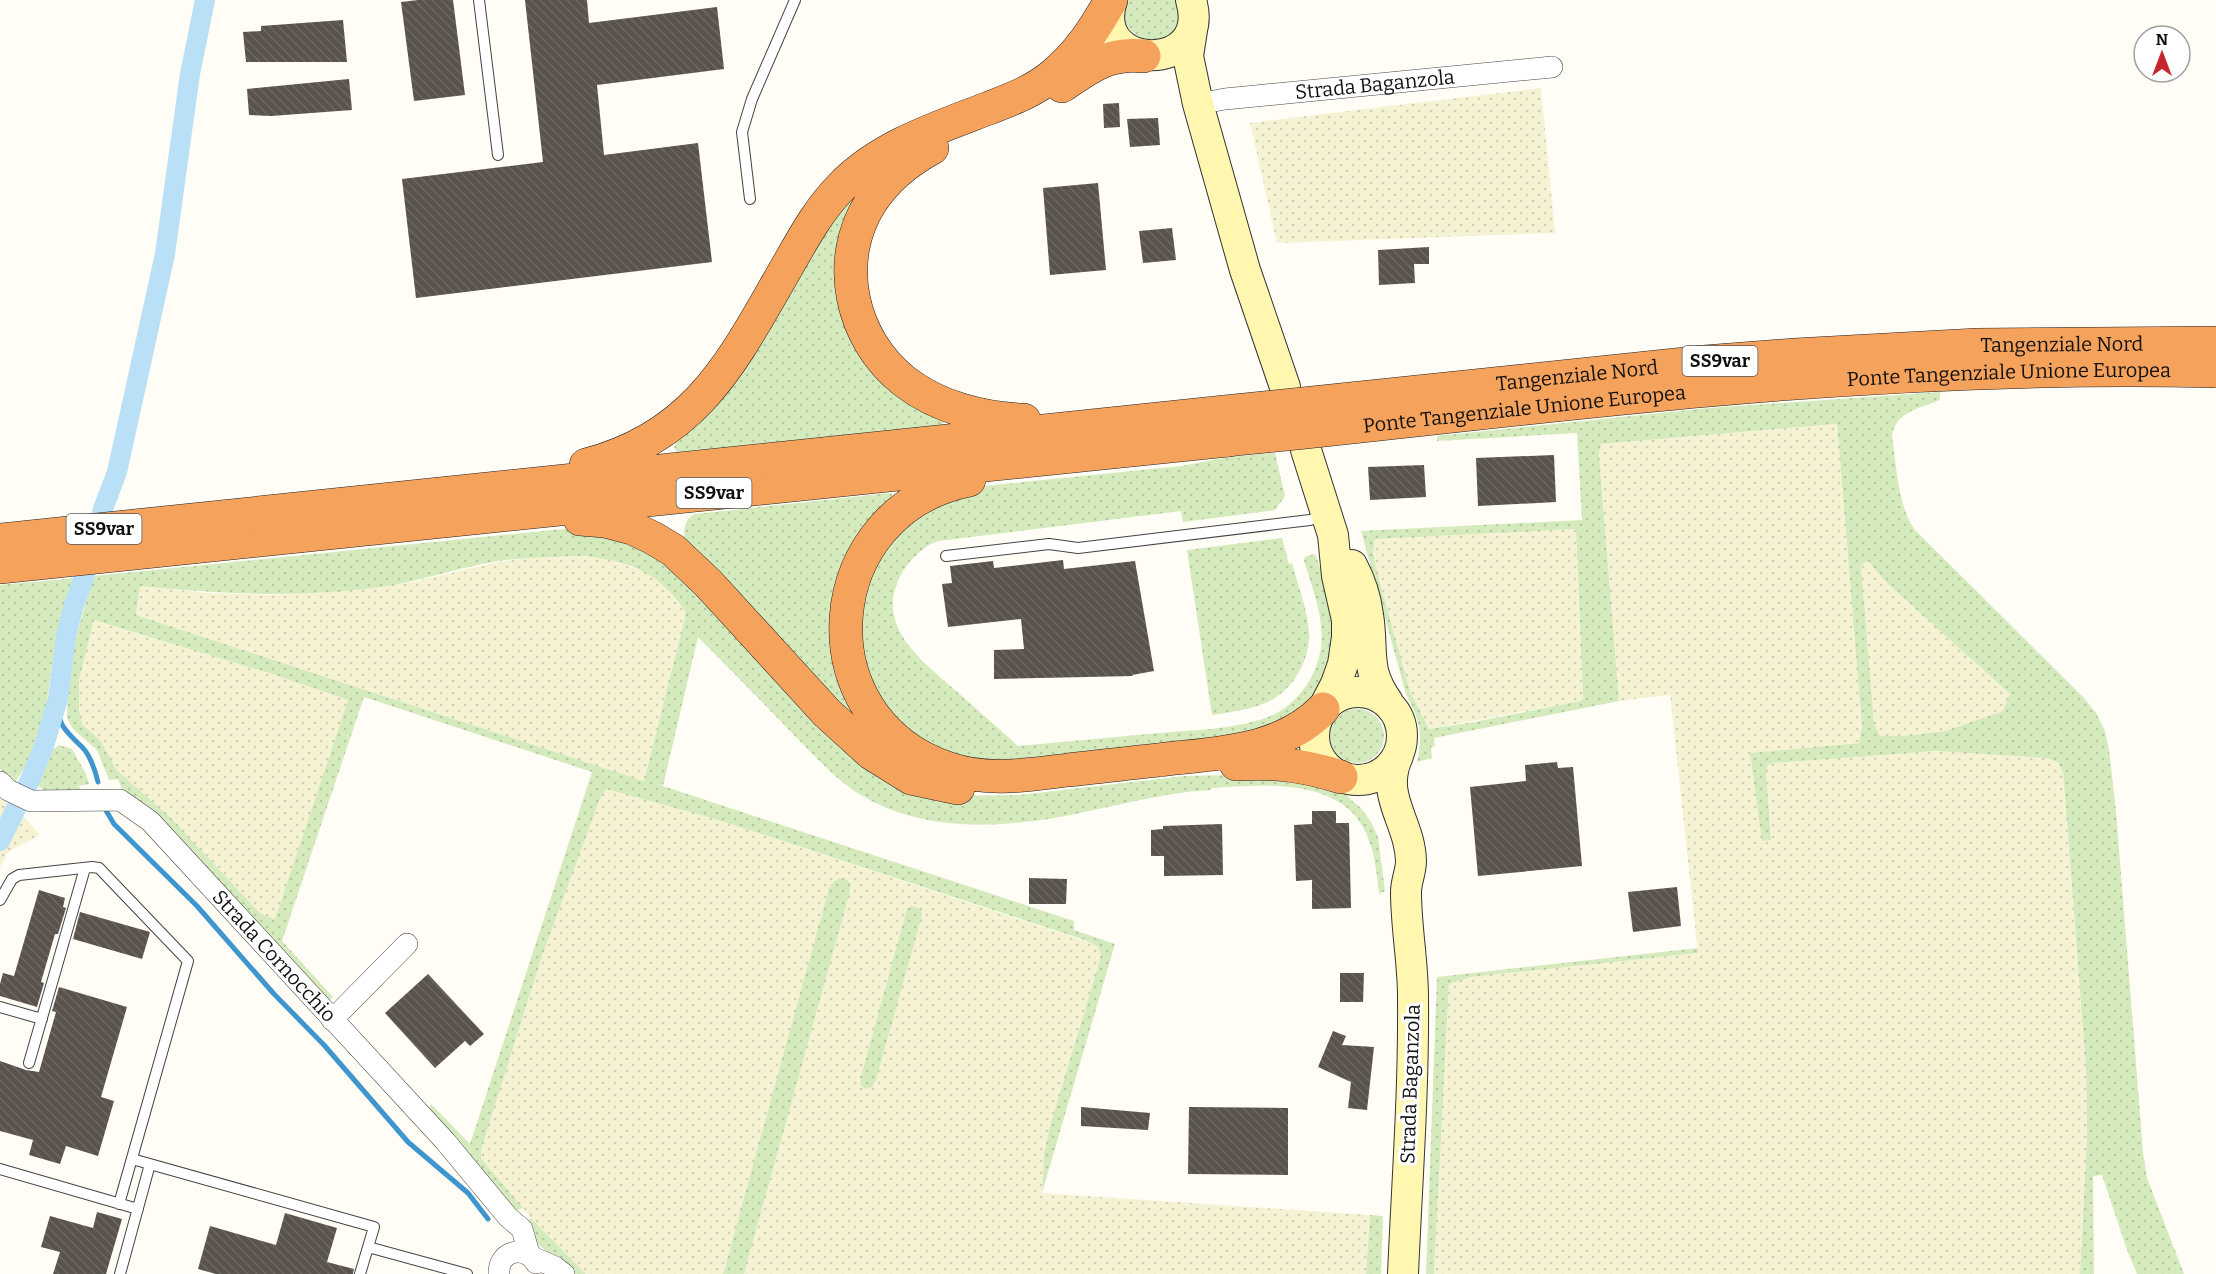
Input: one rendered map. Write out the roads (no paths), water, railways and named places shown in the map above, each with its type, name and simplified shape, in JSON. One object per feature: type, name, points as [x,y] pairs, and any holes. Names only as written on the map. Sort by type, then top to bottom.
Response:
[{"type":"highway","points":[[335,505],[425,487],[576,468],[618,455],[656,436],[684,417],[718,379],[746,338],[810,226],[843,184],[869,163],[902,144],[1029,91],[1045,81],[1084,45],[1111,0]]},
{"type":"highway","points":[[1144,56],[1118,57],[1093,64],[1045,96],[942,143],[903,168],[880,190],[864,216],[853,245],[851,268],[855,307],[863,329],[884,362],[907,383],[948,405],[980,414],[1018,420],[1054,419],[1144,410],[1219,422]]},
{"type":"highway","name":"Tangenziale Nord","points":[[1219,422],[1681,365],[1795,355],[1977,345],[2216,343]]},
{"type":"highway","name":"Ponte Tangenziale Unione Europea","points":[[1219,422],[1977,373],[2216,371]]},
{"type":"highway","name":"SS9var","points":[[0,567],[204,532],[335,505],[1219,422]]},
{"type":"highway","name":"SS9var","points":[[0,540],[456,520],[1172,446],[1219,422]]},
{"type":"highway","points":[[1172,446],[1117,464],[963,481],[935,491],[900,511],[879,532],[866,550],[852,581],[847,603],[845,630],[849,657],[854,676],[867,704],[877,720],[891,735],[918,755],[958,772],[1000,776],[1027,775],[1204,754],[1259,745],[1278,740],[1298,730],[1323,709]]},
{"type":"highway","points":[[456,520],[499,527],[570,519],[593,520],[632,528],[663,543],[702,576],[827,713],[856,741],[898,772],[926,782],[962,788],[1016,788],[1197,767],[1265,762],[1300,765],[1341,777]]},
{"type":"main road","points":[[1111,0],[1109,17],[1115,37],[1125,48],[1160,65],[1198,104]]},
{"type":"main road","points":[[1144,56],[1158,56],[1178,48],[1187,37],[1192,7]]},
{"type":"main road","points":[[1192,7],[1188,56],[1198,104],[1245,270],[1285,387]]},
{"type":"main road","name":"Strada Baganzola","points":[[1306,450],[1330,526],[1337,576],[1346,612],[1347,638],[1340,675],[1314,729],[1314,743],[1323,763],[1357,787],[1377,810],[1389,838],[1406,895],[1413,968],[1413,1009],[1403,1274]]},
{"type":"main road","name":"Strada Baganzola","points":[[1330,526],[1354,568],[1368,615],[1372,668],[1377,683],[1397,714],[1402,728],[1402,742],[1391,772],[1390,782],[1410,849],[1411,863],[1406,895]]},
{"type":"main road","points":[[1323,709],[1333,699],[1354,691],[1368,692],[1388,702]]},
{"type":"main road","points":[[1341,777],[1355,780],[1377,776],[1389,768],[1398,756]]},
{"type":"street","name":"Strada Baganzola","points":[[1198,104],[1225,99],[1552,67]]},
{"type":"street","name":"Strada Cornocchio","points":[[4,786],[30,801],[120,800],[150,821],[458,1155],[507,1216],[522,1229],[535,1265]]},
{"type":"street","points":[[333,1020],[408,944]]},
{"type":"street","points":[[502,1266],[510,1246],[507,1216]]},
{"type":"street","points":[[502,1266],[515,1251],[521,1251],[535,1265],[555,1267],[564,1274]]},
{"type":"lane","points":[[479,0],[498,155]]},
{"type":"lane","points":[[750,199],[742,132],[752,99],[795,0]]},
{"type":"lane","points":[[946,556],[1049,544],[1078,548],[1310,520],[1330,526]]},
{"type":"lane","points":[[29,1063],[85,868]]},
{"type":"lane","points":[[0,900],[16,876],[96,868],[104,872],[188,961],[119,1204]]},
{"type":"lane","points":[[0,1007],[42,1019]]},
{"type":"lane","points":[[132,1159],[374,1227],[360,1274]]},
{"type":"lane","points":[[120,1274],[150,1164]]},
{"type":"lane","points":[[0,1169],[138,1209]]},
{"type":"lane","points":[[368,1247],[467,1274]]},
{"type":"waterway","points":[[0,841],[44,746],[58,699],[66,636],[73,608],[103,509],[117,472],[165,254],[190,74],[205,0]]},
{"type":"waterway","points":[[58,699],[59,716],[63,727],[88,755],[98,782]]},
{"type":"waterway","points":[[104,807],[114,824],[197,906],[274,994],[324,1045],[408,1142],[468,1193],[488,1219]]}]
